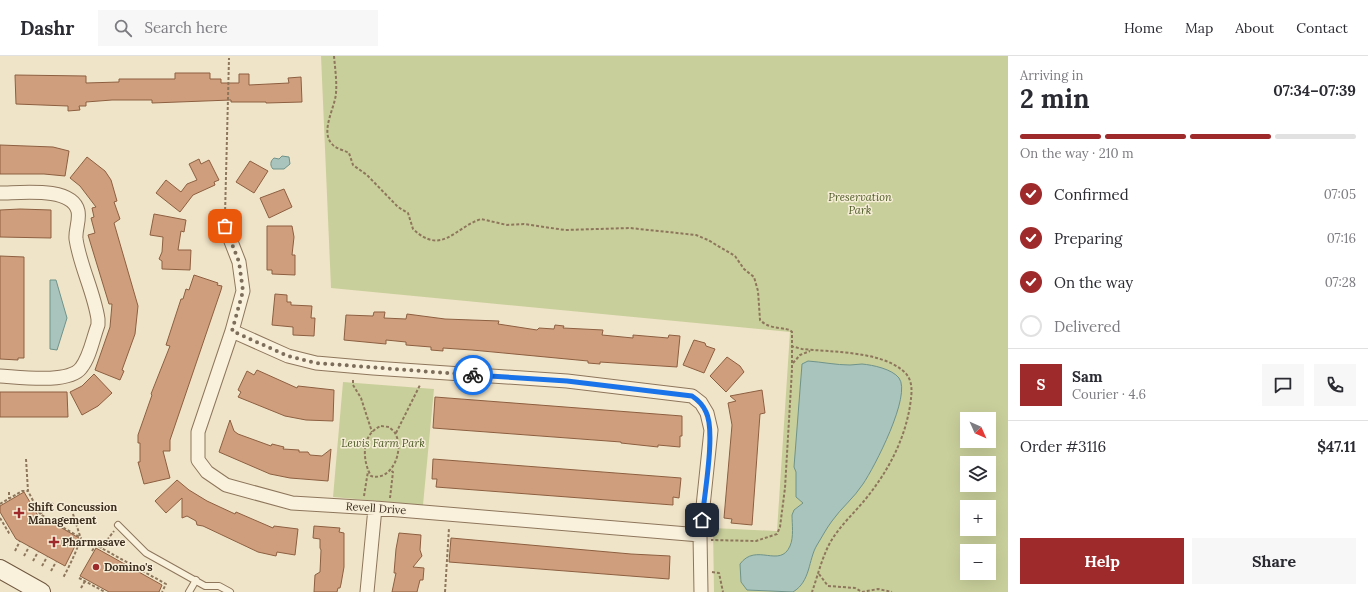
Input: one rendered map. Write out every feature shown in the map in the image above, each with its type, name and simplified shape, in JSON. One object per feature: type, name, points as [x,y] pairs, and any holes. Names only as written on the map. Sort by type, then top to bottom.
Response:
[{"type":"main road","points":[[0,569],[41,592]]},
{"type":"street","points":[[0,193],[59,194],[71,199],[75,204],[78,217],[76,238],[98,319],[98,325],[84,363],[74,375],[63,378],[0,376]]},
{"type":"street","name":"Revell Drive","points":[[225,226],[239,262],[243,291],[232,331],[198,432],[198,460],[207,472],[226,485],[292,503],[389,509],[700,538]]},
{"type":"street","points":[[232,331],[288,356],[316,363],[567,381],[692,396],[701,403],[707,413],[711,430],[700,538],[701,592]]},
{"type":"street","points":[[367,592],[370,508]]},
{"type":"lane","points":[[118,525],[146,553],[206,586],[219,586],[230,592]]},
{"type":"lane","points":[[189,592],[196,580]]},
{"type":"path","points":[[334,56],[336,92],[331,110],[328,131],[329,139],[332,145],[348,153],[353,165],[367,175],[398,207],[408,213],[411,226],[416,233],[434,242],[439,242],[477,220],[485,219],[507,225],[524,224],[565,230],[630,228],[696,235],[708,240],[735,256],[744,269],[752,274],[757,283],[760,320],[769,327],[790,330],[792,332],[792,363],[785,488],[779,532],[756,541],[700,538]]},
{"type":"path","points":[[225,226],[229,58]]},
{"type":"path","points":[[791,346],[878,358],[902,370],[910,379],[913,390],[908,418],[900,443],[891,462],[868,496],[832,540],[824,556],[812,592]]},
{"type":"path","points":[[792,363],[800,355],[813,350]]},
{"type":"path","points":[[353,380],[353,385],[361,398],[372,433]]},
{"type":"path","points":[[395,433],[398,430],[413,396],[419,390],[420,385]]},
{"type":"path","points":[[381,426],[389,427],[395,433],[398,450],[390,470],[385,476],[371,476],[364,455],[365,448],[372,433],[381,426]]},
{"type":"path","points":[[26,459],[28,491],[40,514],[80,537]]},
{"type":"path","points":[[368,469],[370,508]]},
{"type":"path","points":[[389,509],[393,472],[390,470]]},
{"type":"path","points":[[0,504],[22,491],[28,491]]},
{"type":"path","points":[[9,492],[9,499]]},
{"type":"path","points":[[40,514],[53,503]]},
{"type":"path","points":[[63,578],[72,562],[80,537],[73,514]]},
{"type":"path","points":[[0,518],[11,534]]},
{"type":"path","points":[[445,592],[449,528]]},
{"type":"path","points":[[101,548],[108,538]]},
{"type":"path","points":[[15,551],[20,542]]},
{"type":"path","points":[[92,551],[96,545],[166,584],[162,592]]},
{"type":"path","points":[[24,556],[29,546]]},
{"type":"path","points":[[33,561],[38,552]]},
{"type":"path","points":[[42,566],[47,557]]},
{"type":"path","points":[[51,571],[56,562]]},
{"type":"path","points":[[701,572],[719,573],[723,592]]},
{"type":"path","points":[[818,572],[819,576],[828,586],[855,588],[865,592],[878,589],[892,592]]},
{"type":"path","points":[[79,578],[105,592]]},
{"type":"path","points":[[81,588],[85,581]]},
{"type":"green space","name":"Preservation Park","points":[[321,56],[1008,56],[1008,592],[714,592],[713,528],[777,531],[790,332],[331,288]]},
{"type":"green space","name":"Lewis Farm Park","points":[[343,382],[434,389],[423,505],[333,497]]},
{"type":"water","points":[[282,156],[289,157],[290,164],[284,169],[273,169],[271,162],[274,158],[279,159]]},
{"type":"water","points":[[50,280],[56,280],[67,318],[57,350],[50,349]]},
{"type":"water","points":[[808,361],[845,365],[862,364],[877,366],[892,372],[899,378],[902,387],[896,415],[883,448],[868,476],[826,530],[814,551],[806,576],[799,587],[793,592],[747,590],[741,582],[740,564],[746,558],[753,555],[774,556],[786,552],[792,539],[792,515],[794,510],[803,503],[796,497],[796,472],[794,467],[802,364]]},
{"type":"building","points":[[175,73],[210,73],[210,79],[221,79],[221,83],[239,83],[239,74],[249,74],[249,85],[289,83],[288,78],[301,77],[302,102],[266,103],[231,102],[231,100],[152,103],[152,100],[112,100],[86,102],[86,106],[79,106],[80,110],[68,111],[68,106],[16,104],[15,75],[86,76],[86,83],[119,82],[119,79],[175,79]]},
{"type":"building","points":[[0,145],[53,147],[69,151],[65,176],[44,174],[0,174]]},
{"type":"building","points":[[87,157],[105,171],[111,180],[117,201],[114,202],[120,219],[114,223],[138,306],[135,334],[120,380],[95,370],[110,327],[112,304],[109,304],[88,235],[95,233],[91,218],[94,217],[92,208],[96,207],[80,186],[70,178]]},
{"type":"building","points":[[199,159],[201,164],[209,160],[219,180],[214,182],[215,185],[193,195],[180,212],[156,193],[166,180],[181,192],[187,184],[197,180],[189,164]]},
{"type":"building","points":[[250,161],[268,171],[254,193],[236,182]]},
{"type":"building","points":[[284,189],[292,207],[269,218],[260,198]]},
{"type":"building","points":[[0,210],[51,210],[51,238],[0,237]]},
{"type":"building","points":[[154,214],[186,220],[184,232],[181,231],[178,250],[191,250],[190,270],[162,269],[162,261],[159,259],[162,252],[163,237],[150,235]]},
{"type":"building","points":[[267,226],[292,226],[294,237],[292,255],[295,255],[295,275],[272,274],[272,270],[267,270]]},
{"type":"building","points":[[0,256],[24,257],[24,358],[18,358],[18,360],[0,359]]},
{"type":"building","points":[[194,275],[218,283],[217,285],[222,286],[170,440],[170,451],[163,451],[170,478],[144,484],[138,462],[140,462],[140,443],[138,443],[138,435],[152,395],[151,394],[170,346],[166,345],[181,299],[183,299],[186,289],[189,290]]},
{"type":"building","points":[[275,294],[287,295],[287,302],[291,302],[291,305],[312,306],[311,318],[315,318],[314,336],[293,335],[293,327],[272,325]]},
{"type":"building","points":[[374,312],[385,312],[384,318],[406,319],[407,314],[445,319],[499,321],[498,324],[537,330],[539,328],[554,329],[555,325],[564,326],[563,328],[603,330],[602,335],[633,338],[633,335],[668,338],[669,335],[680,336],[677,367],[600,362],[600,364],[588,363],[588,361],[472,350],[443,348],[443,351],[431,350],[431,347],[406,345],[406,342],[386,340],[386,344],[344,340],[346,315],[373,316]]},
{"type":"building","points":[[694,340],[705,343],[706,346],[715,349],[704,373],[683,365]]},
{"type":"building","points":[[727,357],[740,366],[744,372],[726,392],[710,376]]},
{"type":"building","points":[[257,370],[297,388],[298,386],[334,390],[333,421],[306,420],[285,416],[238,397],[241,392],[238,390],[247,371],[254,375]]},
{"type":"building","points":[[94,374],[112,393],[98,406],[82,415],[70,392],[82,386]]},
{"type":"building","points":[[762,390],[765,413],[760,414],[752,525],[731,523],[732,519],[724,518],[732,425],[728,403],[736,401],[730,396]]},
{"type":"building","points":[[0,392],[67,392],[68,417],[0,417]]},
{"type":"building","points":[[435,397],[682,416],[682,436],[680,436],[680,447],[658,445],[658,447],[621,442],[433,428]]},
{"type":"building","points":[[230,420],[234,431],[238,434],[271,446],[272,444],[284,447],[283,449],[299,450],[299,452],[308,452],[310,455],[322,456],[331,449],[328,481],[290,478],[270,474],[219,452]]},
{"type":"building","points":[[433,459],[681,478],[679,498],[673,497],[673,505],[436,487],[437,479],[432,479]]},
{"type":"building","points":[[177,480],[189,490],[207,501],[235,514],[236,512],[273,528],[274,526],[298,529],[295,555],[277,552],[276,556],[258,552],[203,526],[197,525],[196,521],[187,516],[182,518],[182,498],[166,513],[155,501]]},
{"type":"building","points":[[24,492],[40,519],[43,517],[79,538],[65,566],[16,539],[0,512],[0,506]]},
{"type":"building","points":[[314,526],[340,528],[339,532],[344,533],[344,567],[340,588],[338,588],[337,592],[314,592],[315,575],[320,572],[321,550],[320,539],[313,538]]},
{"type":"building","points":[[399,533],[421,535],[420,550],[422,556],[413,567],[424,568],[423,580],[420,580],[417,592],[392,592],[396,573],[394,573]]},
{"type":"building","points":[[451,538],[631,554],[670,556],[669,579],[449,562]]},
{"type":"building","points":[[96,548],[162,585],[159,592],[109,592],[80,576]]},
{"type":"way so far","points":[[225,226],[239,262],[243,291],[232,331],[288,356],[316,363],[473,375]]},
{"type":"place","name":"Shift Concussion Management","points":[[19,513]]},
{"type":"place","name":"Pharmasave","points":[[54,542]]},
{"type":"place","name":"Domino's","points":[[96,567]]},
{"type":"route","points":[[473,375],[567,381],[692,396],[701,403],[707,413],[711,430],[702,520]]}]
